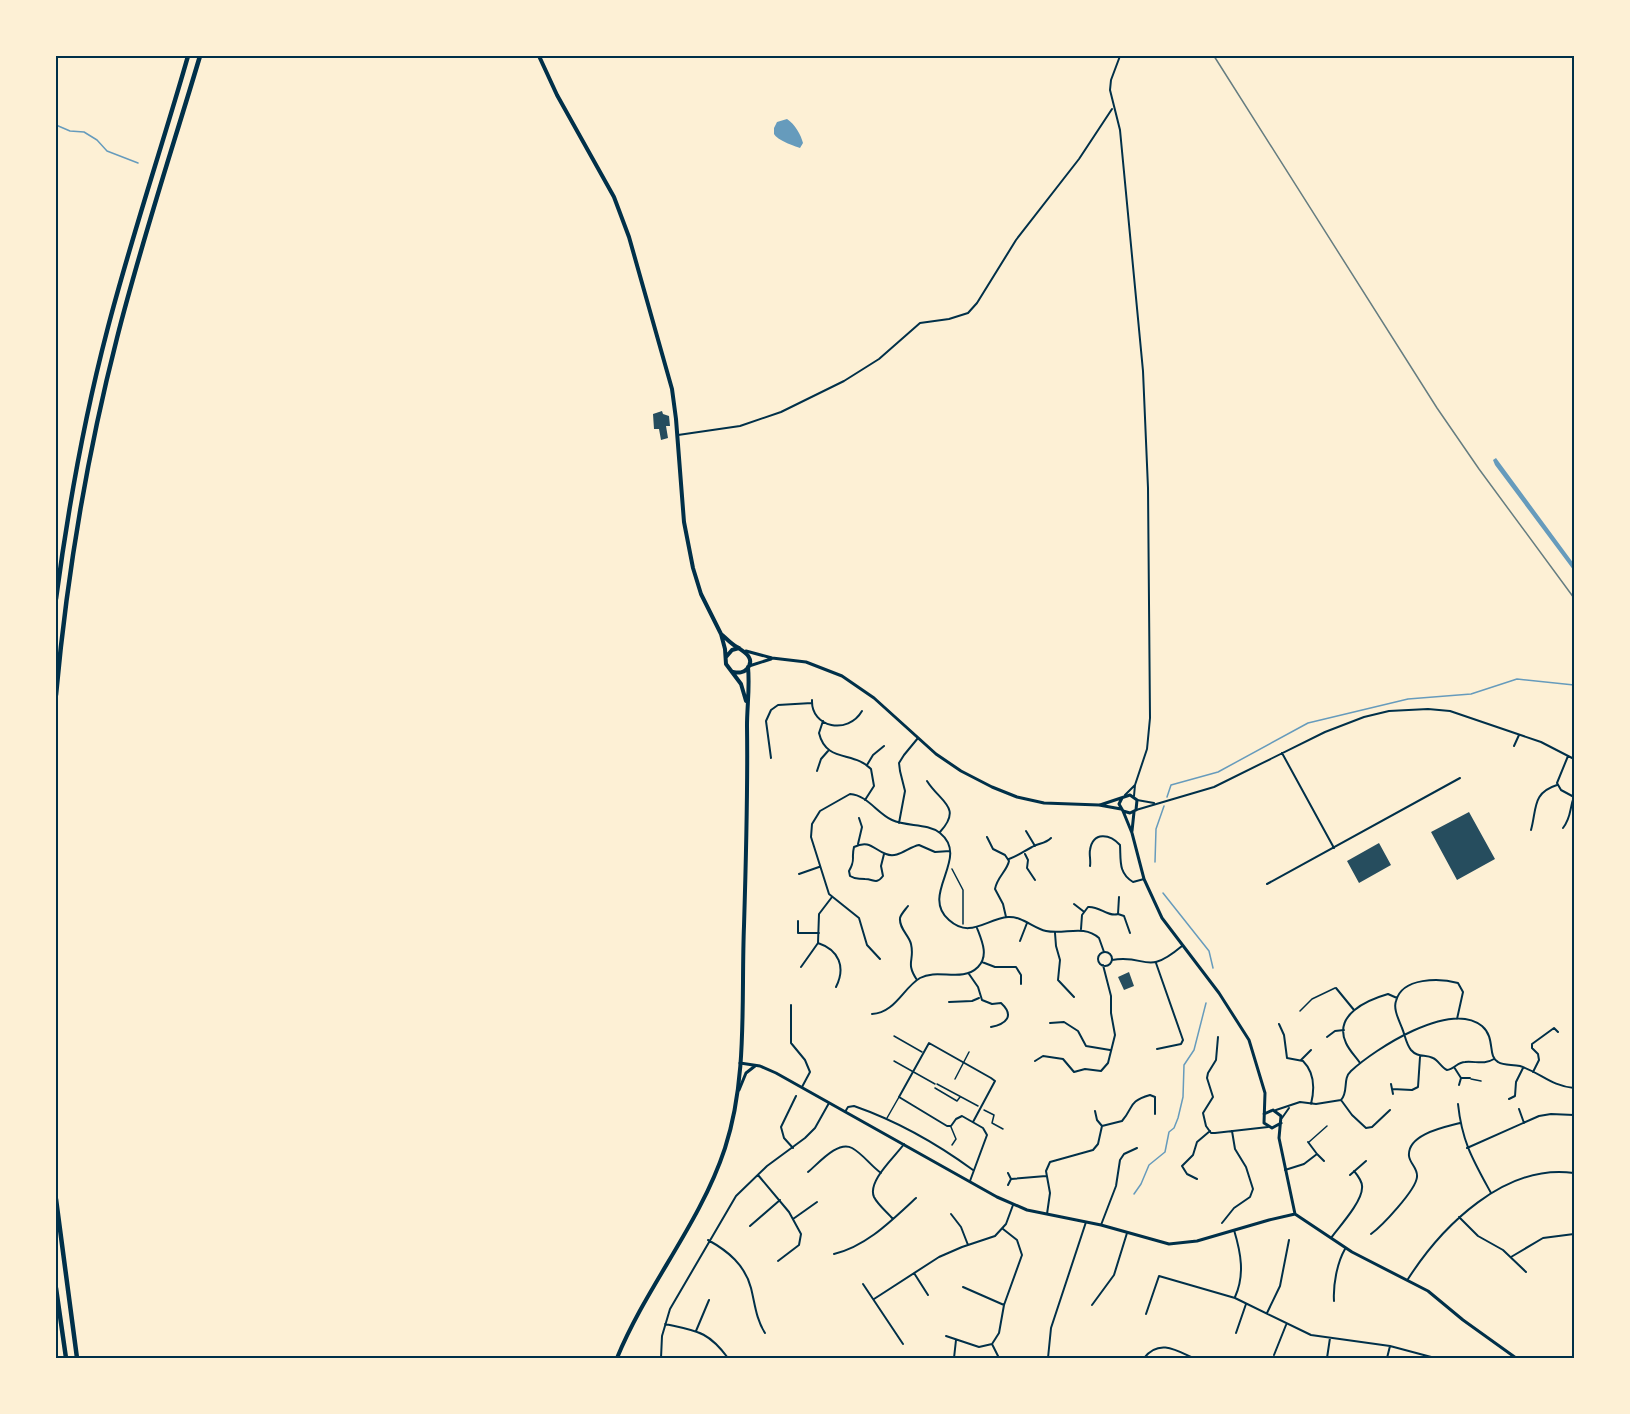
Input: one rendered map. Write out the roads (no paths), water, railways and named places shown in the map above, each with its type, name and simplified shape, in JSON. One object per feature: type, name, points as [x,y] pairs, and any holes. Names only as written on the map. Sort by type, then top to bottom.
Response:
[{"type":"highway","points":[[56,599],[69,510],[107,333],[188,56]]},
{"type":"highway","points":[[56,695],[70,576],[103,395],[132,279],[200,56]]},
{"type":"highway","points":[[56,1199],[77,1359]]},
{"type":"highway","points":[[56,1288],[66,1359]]},
{"type":"main road","points":[[539,56],[561,102],[610,190],[624,223],[666,363],[674,401],[684,522],[689,551],[699,588],[721,634],[727,667],[733,672],[743,689],[747,707]]},
{"type":"main road","points":[[617,1359],[636,1319],[708,1192],[726,1143],[736,1095],[740,1063],[747,812],[747,707],[750,660],[746,651],[721,634]]},
{"type":"main road","points":[[726,658],[732,650],[739,648]]},
{"type":"main road","points":[[733,672],[740,673],[749,666]]},
{"type":"street","points":[[1120,56],[1110,84],[1113,107],[1120,130],[1125,176],[1142,346],[1147,444],[1150,718],[1147,749],[1135,785],[1136,798],[1132,833]]},
{"type":"street","points":[[678,435],[747,425],[781,412],[844,381],[879,359],[920,322],[949,319],[968,313],[977,303],[1016,240],[1079,159],[1113,107]]},
{"type":"street","points":[[746,651],[772,658],[812,664],[842,676],[874,698],[918,738],[961,771],[1004,792],[1044,803],[1099,805],[1128,813],[1214,788],[1309,739],[1344,724],[1369,715],[1394,711],[1428,709],[1450,711],[1553,748],[1575,759]]},
{"type":"street","points":[[749,666],[772,658]]},
{"type":"street","points":[[771,758],[766,721],[771,710],[783,705],[812,701],[814,711],[832,726],[844,726],[855,721],[862,711]]},
{"type":"street","points":[[824,721],[819,733],[821,741],[828,750],[867,765],[872,772],[874,783],[865,800]]},
{"type":"street","points":[[1514,746],[1519,735]]},
{"type":"street","points":[[899,823],[906,791],[899,763],[918,738]]},
{"type":"street","points":[[867,765],[873,755],[884,746]]},
{"type":"street","points":[[817,771],[821,759],[828,750]]},
{"type":"street","points":[[1282,753],[1334,848]]},
{"type":"street","points":[[1563,828],[1570,818],[1574,797],[1557,785],[1558,777],[1568,756]]},
{"type":"street","points":[[1267,884],[1460,778]]},
{"type":"street","points":[[927,781],[950,813],[950,820],[940,833]]},
{"type":"street","points":[[1135,785],[1120,802],[1132,833],[1144,879],[1162,918],[1224,1000],[1245,1034],[1260,1071],[1266,1099],[1263,1120],[1258,1127]]},
{"type":"street","points":[[1531,830],[1541,793],[1557,785]]},
{"type":"street","points":[[880,959],[867,945],[859,918],[832,897],[827,890],[811,832],[817,814],[823,808],[847,795],[855,794],[888,818],[899,823],[940,833],[950,851],[949,866],[939,890],[939,904],[947,918],[963,928],[977,928],[1006,917],[1016,917],[1043,930],[1088,931],[1099,938],[1104,952]]},
{"type":"street","points":[[1099,805],[1124,796],[1157,803]]},
{"type":"street","points":[[859,818],[862,827],[858,845],[854,847],[854,861],[849,872],[854,878],[875,882],[881,879],[884,854]]},
{"type":"street","points":[[1528,820],[1533,821]]},
{"type":"street","points":[[1026,831],[1035,846]]},
{"type":"street","points":[[1090,866],[1091,845],[1096,838],[1105,835],[1120,845],[1120,862],[1124,875],[1133,882],[1144,879]]},
{"type":"street","points":[[987,837],[993,849],[1009,859]]},
{"type":"street","points":[[1009,859],[1051,838]]},
{"type":"street","points":[[858,845],[874,846],[884,854],[895,855],[919,845],[935,852],[950,851]]},
{"type":"street","points":[[1025,853],[1028,860],[1027,868],[1035,880]]},
{"type":"street","points":[[1006,917],[1003,904],[995,889],[997,879],[1009,864],[1009,859]]},
{"type":"street","points":[[799,874],[819,867]]},
{"type":"street","points":[[801,967],[818,943],[819,914],[832,897]]},
{"type":"street","points":[[1118,914],[1119,897]]},
{"type":"street","points":[[1074,904],[1083,911]]},
{"type":"street","points":[[908,906],[901,916],[901,924],[910,942],[912,950],[910,968],[917,981]]},
{"type":"street","points":[[1083,911],[1091,906],[1112,915],[1124,916],[1130,933]]},
{"type":"street","points":[[1081,930],[1083,911]]},
{"type":"street","points":[[798,921],[798,933],[819,933]]},
{"type":"street","points":[[1020,941],[1027,923]]},
{"type":"street","points":[[873,1014],[890,1008],[917,981],[930,975],[969,974],[982,962],[984,951],[977,928]]},
{"type":"street","points":[[1055,932],[1060,960],[1058,980],[1074,997]]},
{"type":"street","points":[[818,943],[831,948],[837,956],[840,979],[836,987]]},
{"type":"street","points":[[1103,965],[1108,965],[1112,960],[1123,959],[1156,963],[1182,946]]},
{"type":"street","points":[[1104,952],[1111,954],[1112,960]]},
{"type":"street","points":[[1035,1061],[1041,1057],[1063,1059],[1074,1072],[1085,1069],[1101,1071],[1107,1065],[1115,1032],[1111,1013],[1111,996],[1103,965],[1099,959],[1104,952]]},
{"type":"street","points":[[982,962],[995,967],[1016,967],[1022,975],[1021,984]]},
{"type":"street","points":[[1156,963],[1184,1040],[1181,1044],[1157,1049]]},
{"type":"street","points":[[969,974],[978,987],[980,998],[985,1002],[1002,1004],[1006,1009],[1008,1015],[1006,1021],[1001,1025],[991,1027]]},
{"type":"street","points":[[1457,1019],[1463,992],[1458,983],[1442,979],[1424,981],[1407,987],[1397,998],[1396,1009],[1404,1035],[1413,1052],[1420,1056],[1433,1058],[1447,1070],[1461,1063],[1486,1063],[1494,1059]]},
{"type":"street","points":[[1336,988],[1354,1010]]},
{"type":"street","points":[[1361,1064],[1345,1042],[1346,1020],[1354,1010],[1366,1002],[1386,995],[1397,998]]},
{"type":"street","points":[[949,1002],[972,1001],[980,998]]},
{"type":"street","points":[[791,1005],[791,1043],[805,1060],[810,1072],[802,1087]]},
{"type":"street","points":[[1264,1114],[1288,1108],[1300,1102],[1311,1104],[1341,1100],[1344,1096],[1348,1075],[1389,1043],[1439,1021],[1457,1019],[1474,1022],[1485,1029],[1491,1040],[1494,1059],[1501,1064],[1524,1067],[1558,1086],[1575,1088]]},
{"type":"street","points":[[1553,1021],[1554,1028],[1558,1032]]},
{"type":"street","points":[[1050,1023],[1064,1022],[1078,1031],[1086,1046],[1110,1050]]},
{"type":"street","points":[[1279,1024],[1284,1035],[1287,1058],[1301,1059],[1313,1075],[1311,1104]]},
{"type":"street","points":[[1533,1072],[1539,1060],[1532,1044],[1554,1028]]},
{"type":"street","points":[[1327,1037],[1335,1031],[1344,1030]]},
{"type":"street","points":[[1218,1037],[1216,1060],[1207,1078],[1213,1097],[1203,1113],[1210,1131],[1215,1133],[1276,1127],[1288,1108]]},
{"type":"street","points":[[970,1182],[987,1134],[984,1130],[960,1116],[951,1126],[947,1126],[899,1097],[929,1043],[995,1082],[973,1122]]},
{"type":"street","points":[[1301,1059],[1311,1050]]},
{"type":"street","points":[[1392,1089],[1412,1090],[1418,1087],[1420,1056]]},
{"type":"street","points":[[740,1063],[771,1070],[1013,1205],[1101,1225],[1162,1243],[1177,1244],[1197,1242],[1295,1214]]},
{"type":"street","points":[[736,1095],[746,1073],[756,1065]]},
{"type":"street","points":[[1454,1067],[1461,1078],[1459,1085]]},
{"type":"street","points":[[1515,1096],[1516,1082],[1524,1067]]},
{"type":"street","points":[[1461,1078],[1470,1078]]},
{"type":"street","points":[[1391,1084],[1393,1094]]},
{"type":"street","points":[[1102,1126],[1122,1121],[1133,1102],[1150,1095],[1157,1099],[1155,1114]]},
{"type":"street","points":[[1509,1099],[1515,1096]]},
{"type":"street","points":[[1515,1096],[1520,1099]]},
{"type":"street","points":[[793,1148],[784,1138],[781,1127],[795,1098],[798,1102]]},
{"type":"street","points":[[1266,1099],[1281,1121],[1279,1138],[1295,1214],[1345,1248],[1408,1279],[1434,1295],[1463,1320],[1516,1359]]},
{"type":"street","points":[[1341,1100],[1356,1120],[1367,1128],[1372,1127],[1390,1110]]},
{"type":"street","points":[[661,1359],[665,1324],[673,1302],[736,1196],[758,1174],[815,1128],[829,1103]]},
{"type":"street","points":[[1458,1104],[1460,1123],[1467,1148],[1492,1194]]},
{"type":"street","points":[[845,1112],[848,1107],[854,1106],[887,1119],[939,1146],[974,1171]]},
{"type":"street","points":[[1519,1109],[1524,1122]]},
{"type":"street","points":[[1095,1111],[1097,1120],[1102,1126]]},
{"type":"street","points":[[1467,1148],[1524,1122],[1547,1115],[1575,1115]]},
{"type":"street","points":[[1263,1120],[1279,1138]]},
{"type":"street","points":[[1371,1234],[1415,1184],[1417,1173],[1409,1157],[1412,1144],[1432,1130],[1460,1123]]},
{"type":"street","points":[[1047,1214],[1050,1193],[1046,1169],[1050,1162],[1088,1153],[1095,1149],[1102,1126]]},
{"type":"street","points":[[1197,1179],[1187,1174],[1182,1166],[1193,1155],[1197,1142],[1210,1131]]},
{"type":"street","points":[[1222,1223],[1233,1209],[1250,1197],[1253,1189],[1246,1167],[1235,1149],[1232,1131]]},
{"type":"street","points":[[1308,1142],[1324,1161]]},
{"type":"street","points":[[893,1219],[873,1193],[874,1182],[904,1144]]},
{"type":"street","points":[[808,1172],[836,1149],[847,1146],[854,1149],[881,1173]]},
{"type":"street","points":[[1101,1225],[1118,1181],[1120,1160],[1124,1154],[1137,1148]]},
{"type":"street","points":[[1286,1170],[1304,1164],[1317,1154]]},
{"type":"street","points":[[1350,1175],[1366,1161]]},
{"type":"street","points":[[1331,1238],[1361,1192],[1362,1184],[1354,1171]]},
{"type":"street","points":[[1008,1173],[1011,1179]]},
{"type":"street","points":[[1408,1279],[1432,1246],[1459,1217],[1492,1194],[1534,1176],[1575,1173]]},
{"type":"street","points":[[758,1174],[780,1200],[800,1231],[799,1245],[778,1261]]},
{"type":"street","points":[[1011,1179],[1046,1176]]},
{"type":"street","points":[[1008,1185],[1011,1179]]},
{"type":"street","points":[[834,1254],[863,1242],[916,1198]]},
{"type":"street","points":[[750,1226],[780,1200]]},
{"type":"street","points":[[794,1219],[817,1202]]},
{"type":"street","points":[[874,1299],[939,1257],[993,1238],[1003,1229],[1013,1205]]},
{"type":"street","points":[[951,1214],[959,1223],[968,1245]]},
{"type":"street","points":[[1459,1217],[1478,1236],[1499,1246],[1526,1272]]},
{"type":"street","points":[[1048,1359],[1052,1328],[1086,1222]]},
{"type":"street","points":[[946,1336],[980,1347],[992,1344],[999,1333],[1004,1305],[1022,1255],[1017,1240],[1003,1229]]},
{"type":"street","points":[[1233,1230],[1241,1265],[1240,1282],[1235,1298]]},
{"type":"street","points":[[1092,1305],[1114,1275],[1127,1233]]},
{"type":"street","points":[[1511,1257],[1543,1238],[1575,1234]]},
{"type":"street","points":[[708,1240],[730,1254],[744,1271],[751,1287],[758,1318],[765,1333]]},
{"type":"street","points":[[1267,1313],[1280,1286],[1289,1240]]},
{"type":"street","points":[[1334,1301],[1334,1291],[1345,1248]]},
{"type":"street","points":[[914,1273],[928,1295]]},
{"type":"street","points":[[1146,1314],[1159,1276],[1235,1298],[1311,1335],[1390,1346],[1436,1359]]},
{"type":"street","points":[[863,1284],[903,1344]]},
{"type":"street","points":[[963,1287],[1004,1305]]},
{"type":"street","points":[[1328,1291],[1334,1291]]},
{"type":"street","points":[[696,1331],[709,1300]]},
{"type":"street","points":[[1236,1333],[1246,1303]]},
{"type":"street","points":[[665,1324],[696,1331],[712,1339],[728,1359]]},
{"type":"street","points":[[1274,1355],[1287,1324]]},
{"type":"street","points":[[1327,1359],[1330,1338]]},
{"type":"street","points":[[954,1359],[956,1340]]},
{"type":"street","points":[[992,1344],[999,1359]]},
{"type":"street","points":[[1387,1359],[1390,1346]]},
{"type":"street","points":[[1144,1359],[1152,1351],[1167,1347],[1193,1359]]},
{"type":"lane","points":[[1300,1011],[1312,999],[1336,988]]},
{"type":"lane","points":[[894,1036],[923,1053]]},
{"type":"lane","points":[[955,1079],[969,1052]]},
{"type":"lane","points":[[894,1061],[936,1084]]},
{"type":"lane","points":[[1470,1078],[1481,1082]]},
{"type":"lane","points":[[887,1119],[899,1097]]},
{"type":"lane","points":[[951,1126],[956,1139],[952,1145]]},
{"type":"lane","points":[[1308,1142],[1327,1126]]},
{"type":"water","points":[[787,119],[801,137],[803,143],[800,148],[782,141],[774,134],[777,122]]},
{"type":"water","points":[[1496,458],[1574,564],[1574,571],[1495,465],[1493,460]]},
{"type":"waterway","points":[[56,125],[70,131],[84,132],[97,140],[107,151],[138,163]]},
{"type":"waterway","points":[[1167,797],[1171,785],[1218,772],[1308,723],[1408,699],[1471,694],[1517,679],[1574,685]]},
{"type":"waterway","points":[[1155,862],[1156,829],[1164,806]]},
{"type":"waterway","points":[[1163,893],[1209,951],[1213,968]]},
{"type":"waterway","points":[[1134,1194],[1149,1165],[1165,1152],[1169,1132],[1174,1128],[1178,1118],[1183,1097],[1184,1065],[1194,1050],[1206,1003]]},
{"type":"railway","points":[[1214,56],[1437,408],[1574,598]]}]
